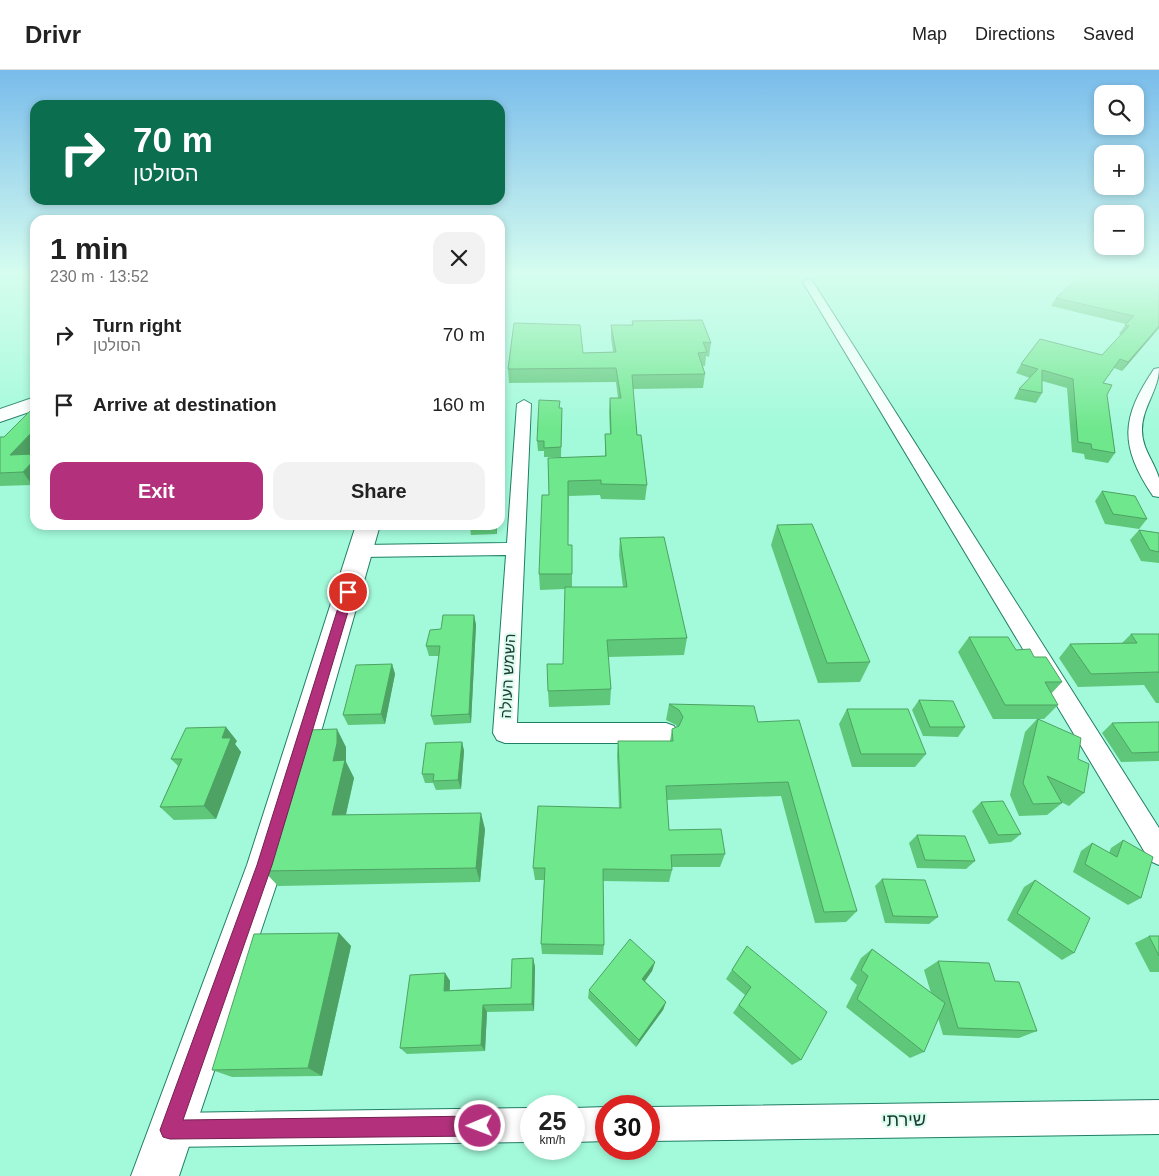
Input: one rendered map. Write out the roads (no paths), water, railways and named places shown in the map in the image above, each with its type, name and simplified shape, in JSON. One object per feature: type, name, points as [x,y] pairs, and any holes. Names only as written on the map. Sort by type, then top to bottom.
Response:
[{"type":"street","points":[[835,326],[1159,852]]},
{"type":"street","points":[[1159,372],[1143,396],[1133,430],[1140,457],[1159,492]]},
{"type":"street","name":"השמש העולה","points":[[524,404],[505,733],[666,732]]},
{"type":"street","points":[[0,416],[30,405]]},
{"type":"street","points":[[155,1176],[265,865],[364,538],[515,549]]},
{"type":"street","name":"שירתי","points":[[660,1124],[1159,1117]]},
{"type":"street","points":[[170,1130],[520,1125]]}]
